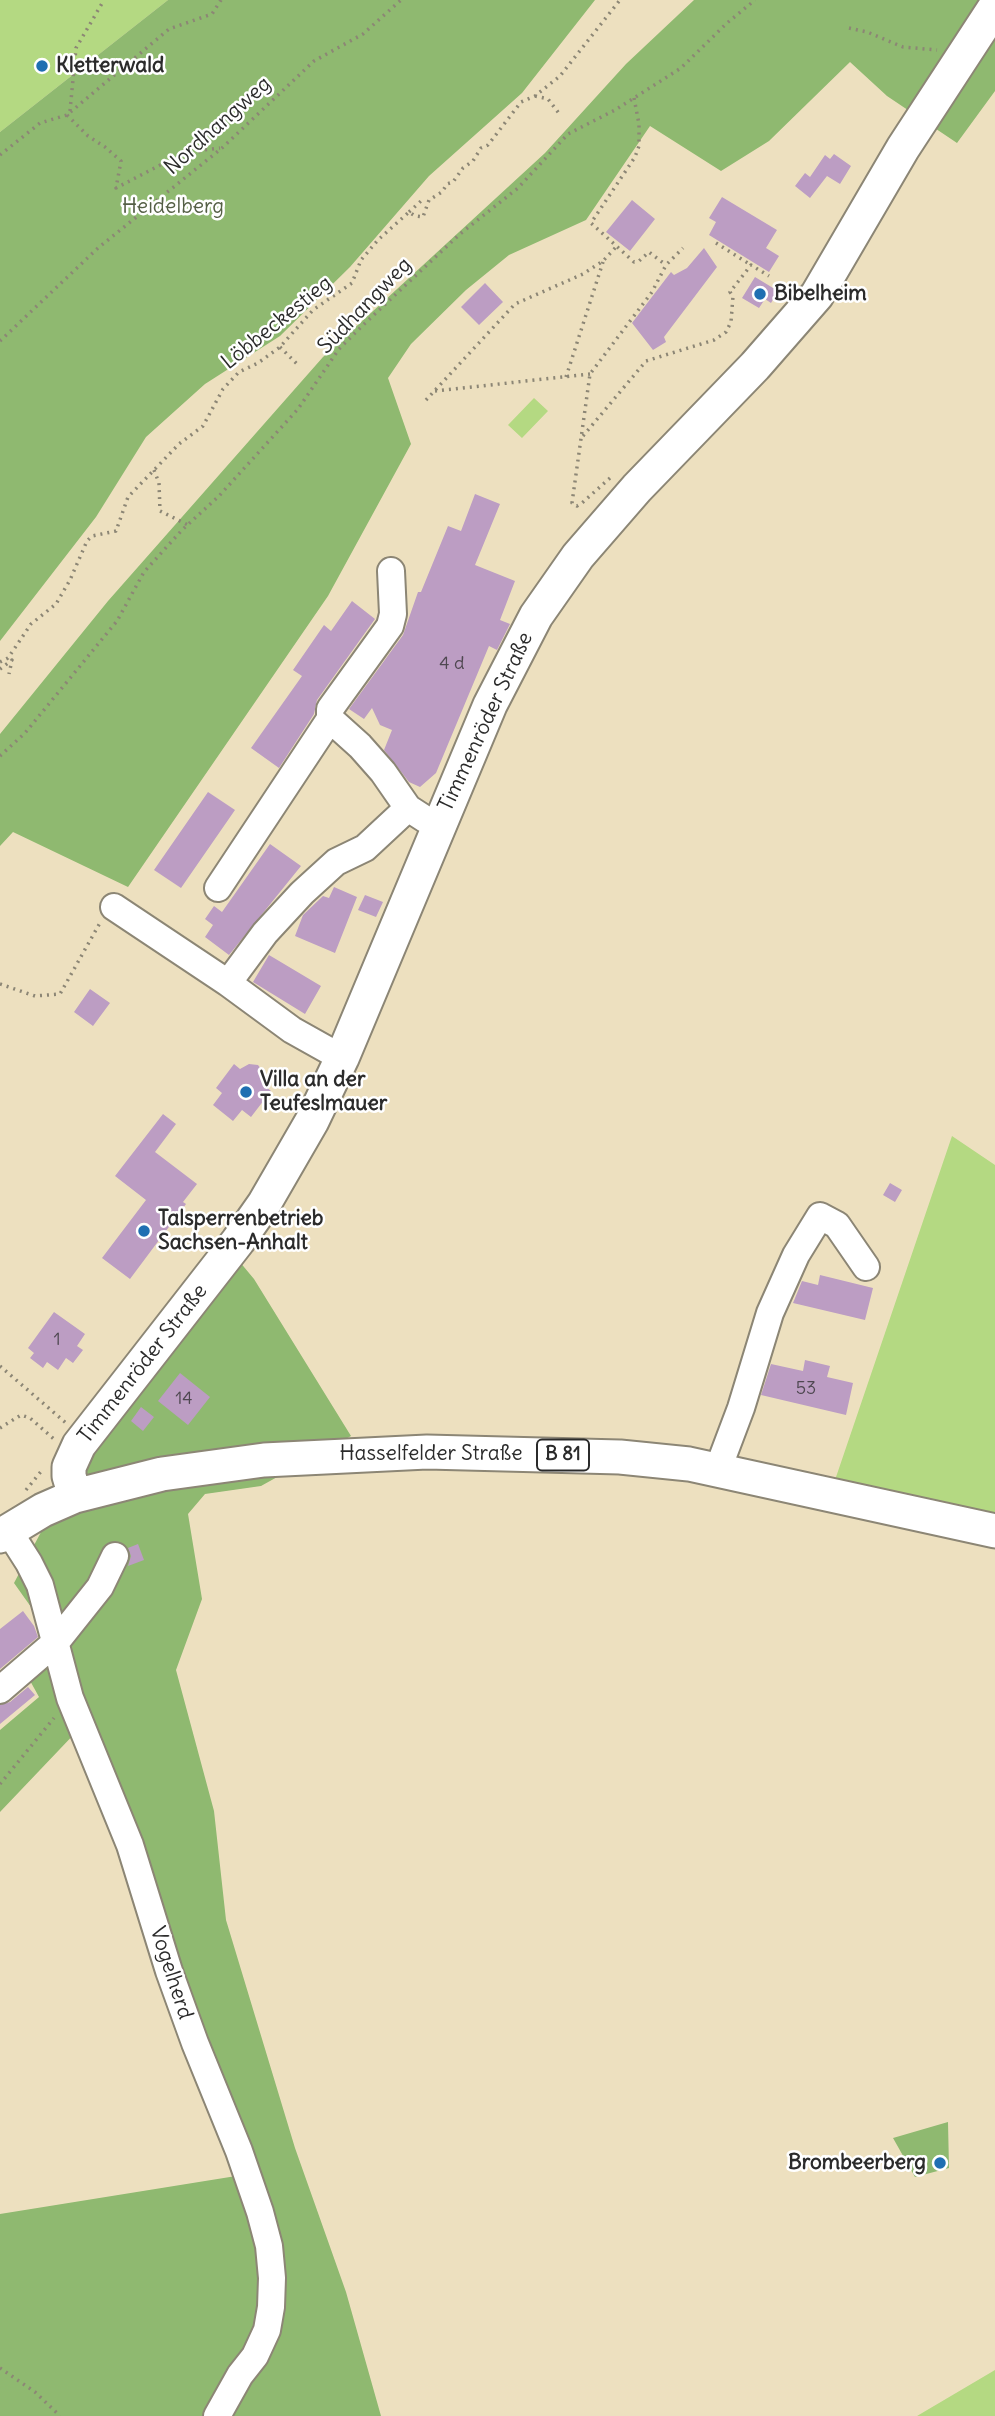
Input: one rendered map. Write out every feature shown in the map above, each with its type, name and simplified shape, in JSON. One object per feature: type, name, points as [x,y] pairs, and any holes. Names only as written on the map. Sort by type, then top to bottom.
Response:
[{"type":"main road","name":"Timmenröder Straße","points":[[75,1496],[69,1467],[80,1433],[210,1279],[264,1204],[312,1121],[342,1058],[505,671],[536,616],[578,556],[638,488],[755,366],[817,295],[903,148],[995,7]]},
{"type":"main road","name":"Hasselfelder Straße","points":[[4,1533],[43,1510],[75,1496],[162,1474],[264,1460],[366,1453],[499,1453],[655,1460],[718,1469],[995,1531]]},
{"type":"street","points":[[218,888],[330,719],[330,709],[390,626],[393,614],[391,571]]},
{"type":"street","points":[[330,719],[360,746],[383,772],[408,808],[425,820],[439,825]]},
{"type":"street","points":[[228,983],[265,933],[302,893],[335,862],[365,848],[408,808]]},
{"type":"street","points":[[114,906],[292,1030],[342,1058]]},
{"type":"street","points":[[718,1469],[741,1408],[770,1313],[796,1255],[820,1216],[837,1225],[866,1267]]},
{"type":"street","name":"Vogelherd","points":[[4,1533],[29,1563],[40,1585],[70,1698],[130,1845],[178,1995],[239,2151],[269,2246],[272,2278],[267,2330],[255,2356],[240,2375],[217,2416]]},
{"type":"street","points":[[0,1690],[57,1641],[100,1587],[115,1556]]},
{"type":"path","points":[[104,0],[76,48],[68,113],[88,136],[105,146],[121,161],[116,188],[168,161],[204,150],[222,148]]},
{"type":"path","points":[[0,155],[40,122],[68,113],[129,65],[169,29],[212,13],[221,0]]},
{"type":"path","name":"Nordhangweg","points":[[0,341],[98,248],[222,148],[314,61],[363,34],[401,0]]},
{"type":"path","name":"Löbbeckestieg","points":[[0,662],[8,658],[31,624],[55,604],[70,580],[87,541],[92,536],[116,531],[128,497],[179,444],[202,426],[223,389],[239,372],[258,363],[280,347],[313,310],[352,283],[361,260],[377,240],[410,212],[424,218],[429,200],[442,192],[463,167],[473,161],[521,102],[535,96],[560,76],[620,0]]},
{"type":"path","name":"Südhangweg","points":[[0,756],[25,733],[117,621],[144,572],[299,409],[340,349],[361,327],[460,234],[518,188],[568,134],[634,98],[681,68],[726,23],[755,0]]},
{"type":"path","points":[[849,28],[867,32],[903,47],[936,50]]},
{"type":"path","points":[[535,96],[548,99],[561,116]]},
{"type":"path","points":[[634,98],[639,124],[639,146],[635,157],[591,223],[634,262],[649,252],[666,265]]},
{"type":"path","points":[[410,212],[421,201]]},
{"type":"path","points":[[716,243],[769,276]]},
{"type":"path","points":[[426,400],[515,304],[583,274],[603,261],[616,247]]},
{"type":"path","points":[[617,471],[582,503],[577,506],[572,503],[590,374],[652,292],[666,265],[682,248]]},
{"type":"path","points":[[566,377],[603,261]]},
{"type":"path","points":[[581,438],[646,360],[714,340],[726,332],[731,322],[733,296],[730,292],[751,265]]},
{"type":"path","points":[[280,347],[298,365]]},
{"type":"path","points":[[436,391],[590,374]]},
{"type":"path","points":[[154,470],[159,483],[160,510],[188,525]]},
{"type":"path","points":[[0,669],[12,660],[9,674]]},
{"type":"path","points":[[0,985],[36,996],[60,994],[96,926],[114,906]]},
{"type":"path","points":[[0,1366],[80,1433],[62,1446],[30,1418],[21,1415],[0,1427]]},
{"type":"path","points":[[23,1494],[46,1465]]},
{"type":"path","points":[[0,1784],[70,1698]]},
{"type":"path","points":[[0,2369],[36,2392],[60,2416]]},
{"type":"green space","name":"Kletterwald","points":[[0,0],[168,0],[0,132]]},
{"type":"green space","name":"Heidelberg","points":[[168,0],[595,0],[522,93],[429,176],[350,267],[280,336],[205,384],[146,437],[96,517],[0,641],[0,132]]},
{"type":"green space","points":[[694,0],[995,0],[995,91],[957,143],[887,96],[850,62],[769,141],[721,171],[650,126],[586,220],[509,255],[466,290],[411,344],[388,378],[411,444],[328,596],[128,887],[13,832],[0,846],[0,734],[108,601],[323,357],[545,153],[626,64]]},
{"type":"green space","points":[[534,398],[548,411],[522,438],[508,425]]},
{"type":"green space","points":[[952,1136],[995,1165],[995,1513],[835,1480]]},
{"type":"green space","points":[[239,1261],[254,1279],[351,1436],[261,1486],[205,1494],[188,1514],[202,1599],[176,1670],[214,1811],[226,1920],[295,2148],[346,2292],[381,2416],[0,2416],[0,2214],[261,2172],[79,1729],[0,1812],[0,1730],[39,1697],[28,1677],[48,1631],[14,1583],[49,1517],[104,1429]]},
{"type":"green space","points":[[948,2122],[949,2168],[915,2177],[893,2138]]},
{"type":"green space","points":[[995,2370],[995,2416],[917,2416]]},
{"type":"building","points":[[834,154],[851,166],[840,184],[827,176],[810,198],[795,186],[805,173],[810,177],[825,155],[830,159]]},
{"type":"building","points":[[722,197],[777,230],[766,248],[779,256],[769,272],[709,235],[716,222],[709,218]]},
{"type":"building","points":[[632,200],[655,219],[630,251],[606,232]]},
{"type":"building","points":[[704,248],[717,267],[664,337],[666,342],[653,350],[632,323],[671,272],[674,275],[687,268]]},
{"type":"building","name":"Bibelheim","points":[[755,277],[778,291],[771,303],[765,299],[759,308],[742,298]]},
{"type":"building","points":[[485,283],[503,302],[479,325],[461,307]]},
{"type":"building","points":[[475,494],[500,504],[475,565],[515,581],[500,620],[510,624],[497,650],[489,646],[436,773],[420,787],[409,782],[384,750],[392,730],[380,725],[372,708],[364,719],[349,709],[403,635],[418,592],[421,592],[448,526],[461,531]]},
{"type":"building","points":[[352,601],[375,619],[317,700],[314,714],[279,768],[251,748],[302,676],[293,670],[324,625],[331,631]]},
{"type":"building","points":[[208,792],[235,810],[181,888],[154,870]]},
{"type":"building","points":[[270,844],[301,866],[229,955],[205,937],[213,925],[205,919],[214,906],[222,912]]},
{"type":"building","points":[[334,887],[357,897],[335,953],[295,936],[303,915],[323,896],[329,898]]},
{"type":"building","points":[[365,895],[383,902],[376,917],[358,910]]},
{"type":"building","points":[[269,955],[321,986],[305,1014],[253,982]]},
{"type":"building","points":[[90,989],[110,1003],[93,1026],[74,1012]]},
{"type":"building","name":"Villa an der Teufeslmauer","points":[[234,1064],[240,1069],[249,1064],[258,1065],[264,1073],[263,1084],[271,1091],[251,1117],[242,1110],[233,1121],[213,1105],[222,1093],[216,1088]]},
{"type":"building","name":"Talsperrenbetrieb Sachsen-Anhalt","points":[[163,1114],[176,1124],[155,1152],[197,1184],[183,1202],[186,1204],[130,1279],[102,1258],[146,1200],[115,1176]]},
{"type":"building","points":[[890,1183],[902,1190],[895,1202],[883,1195]]},
{"type":"building","points":[[820,1275],[873,1288],[865,1320],[793,1303],[802,1281],[818,1285]]},
{"type":"building","points":[[54,1312],[85,1334],[77,1346],[83,1350],[73,1363],[66,1358],[58,1370],[47,1362],[43,1368],[30,1358],[34,1353],[28,1348]]},
{"type":"building","points":[[805,1360],[830,1366],[827,1377],[853,1383],[846,1415],[761,1395],[771,1364],[803,1371]]},
{"type":"building","points":[[180,1373],[210,1397],[188,1425],[158,1401]]},
{"type":"building","points":[[141,1407],[154,1417],[143,1431],[131,1421]]},
{"type":"building","points":[[138,1544],[144,1560],[128,1566],[131,1556],[128,1548]]},
{"type":"building","points":[[23,1611],[38,1637],[0,1669],[0,1629]]},
{"type":"building","points":[[28,1687],[35,1695],[0,1724],[0,1705],[10,1702]]},
{"type":"place","name":"Kletterwald","points":[[42,66]]},
{"type":"place","name":"Bibelheim","points":[[760,294]]},
{"type":"place","name":"Villa an der Teufeslmauer","points":[[246,1092]]},
{"type":"place","name":"Talsperrenbetrieb Sachsen-Anhalt","points":[[144,1231]]},
{"type":"place","name":"Brombeerberg","points":[[940,2163]]}]
